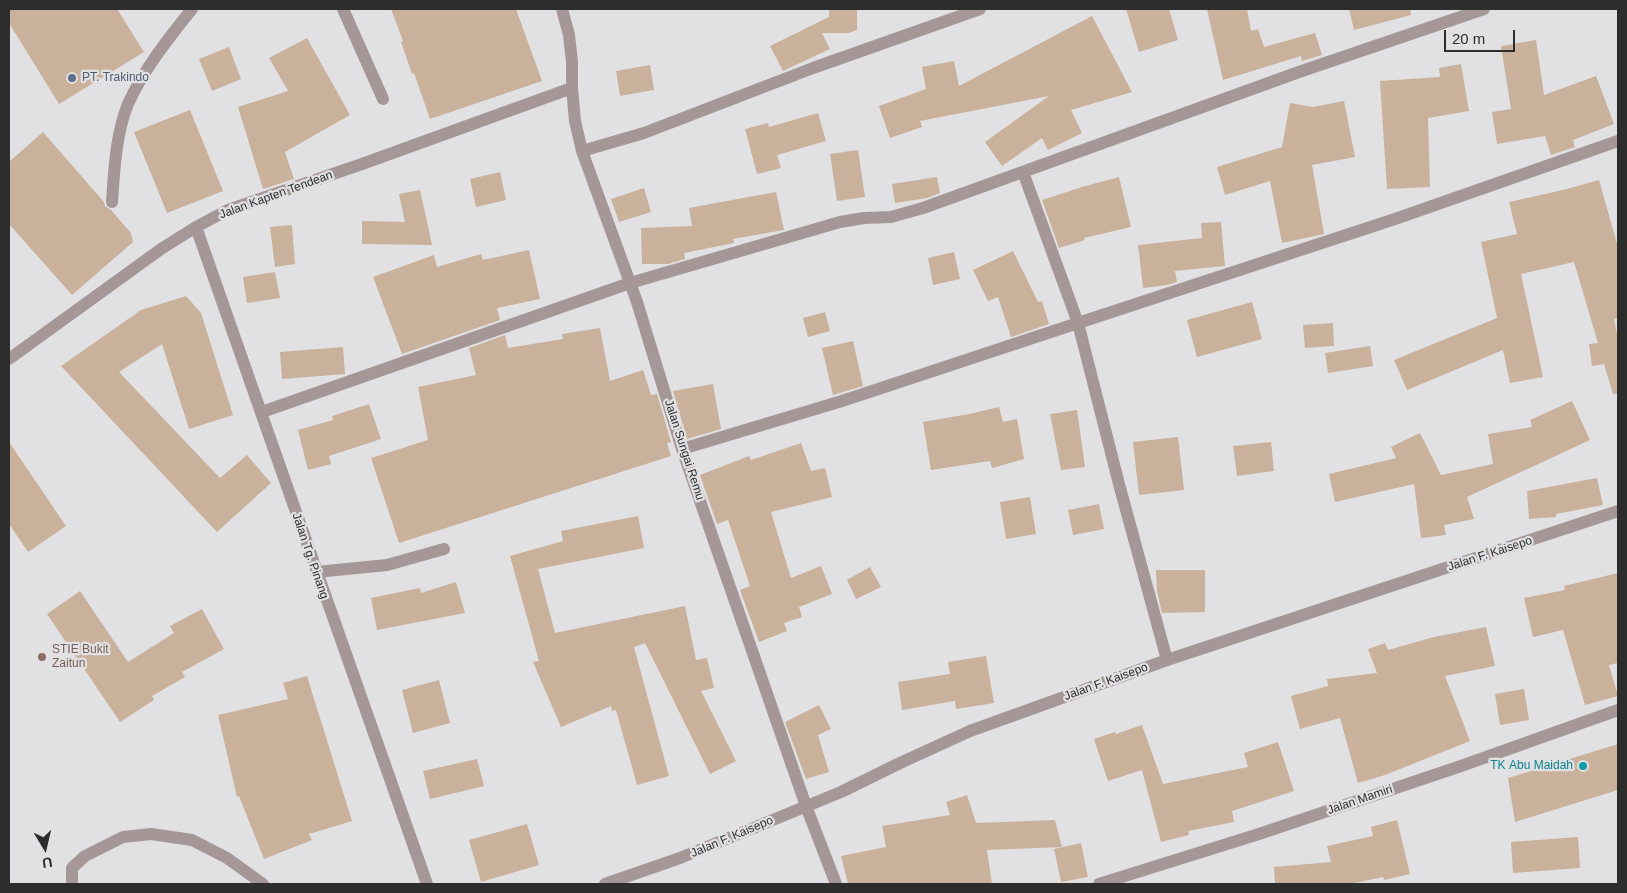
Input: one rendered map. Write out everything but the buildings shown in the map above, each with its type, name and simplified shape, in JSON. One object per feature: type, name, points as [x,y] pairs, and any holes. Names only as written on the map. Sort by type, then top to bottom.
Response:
[{"type":"street","points":[[112,202],[116,151],[128,105],[158,53],[192,9]]},
{"type":"street","points":[[343,9],[383,99]]},
{"type":"street","name":"Jalan Sungai Remu","points":[[562,9],[569,35],[575,121],[582,151],[630,283],[682,450],[806,806],[836,884]]},
{"type":"street","points":[[582,151],[644,133],[813,68],[980,9]]},
{"type":"street","points":[[262,412],[630,283],[840,222],[891,217],[923,208],[1300,72],[1484,9]]},
{"type":"street","name":"Jalan Kapten Tendean","points":[[9,359],[161,249],[228,210],[572,88]]},
{"type":"street","points":[[682,450],[842,401],[1395,219],[1618,141]]},
{"type":"street","points":[[1023,172],[1078,323],[1167,660]]},
{"type":"street","name":"Jalan Tg. Pinang","points":[[196,227],[427,884]]},
{"type":"street","name":"Jalan F. Kaisepo","points":[[605,884],[680,858],[840,792],[970,731],[1167,660],[1618,511]]},
{"type":"street","points":[[316,572],[387,565],[444,549]]},
{"type":"street","name":"Jalan Mamiri","points":[[1099,884],[1278,828],[1618,710]]},
{"type":"street","points":[[72,884],[72,868],[85,856],[122,837],[151,834],[192,840],[226,858],[264,884]]},
{"type":"place","name":"PT. Trakindo","points":[[72,78]]},
{"type":"place","name":"STIE Bukit Zaitun","points":[[42,657]]},
{"type":"place","name":"TK Abu Maidah","points":[[1583,766]]}]
